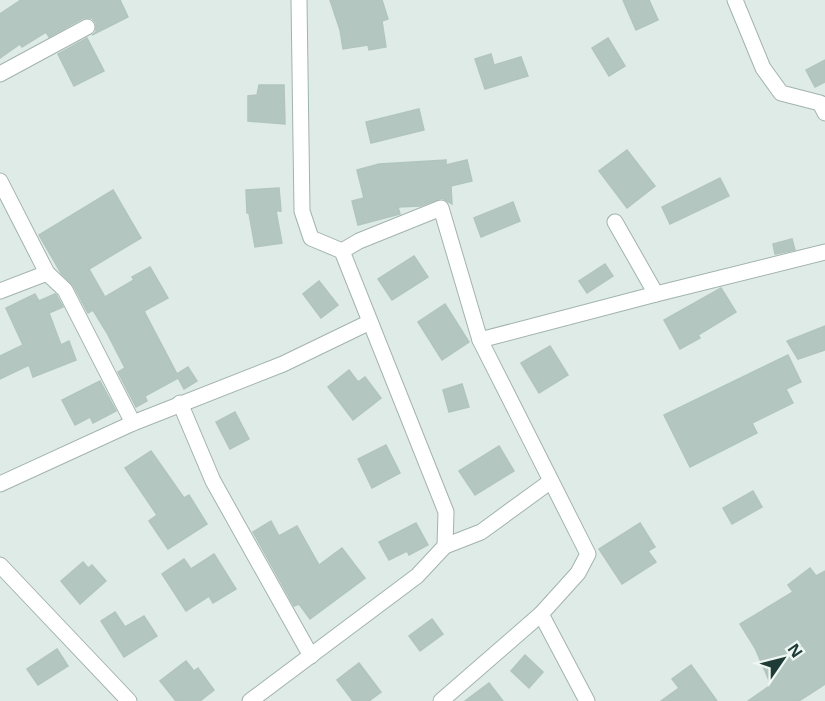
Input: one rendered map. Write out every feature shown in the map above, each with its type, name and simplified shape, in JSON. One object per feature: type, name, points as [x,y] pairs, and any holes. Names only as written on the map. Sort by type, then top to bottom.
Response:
[{"type":"street","points":[[299,0],[302,211],[311,238],[342,251],[446,512],[445,546]]},
{"type":"street","points":[[735,0],[763,68],[781,93],[820,103],[825,112]]},
{"type":"street","points":[[0,74],[87,27]]},
{"type":"street","points":[[0,181],[47,273],[66,290],[133,423]]},
{"type":"street","points":[[342,251],[359,241],[441,208],[480,340],[588,554],[578,573],[541,614],[441,701]]},
{"type":"street","points":[[615,222],[656,294]]},
{"type":"street","points":[[480,340],[656,294],[823,257]]},
{"type":"street","points":[[0,291],[47,273]]},
{"type":"street","points":[[0,484],[180,403],[283,364],[370,322]]},
{"type":"street","points":[[180,403],[213,481],[311,656]]},
{"type":"street","points":[[250,701],[417,576],[445,546],[481,532],[551,482]]},
{"type":"street","points":[[0,565],[129,701]]},
{"type":"street","points":[[541,614],[587,701]]},
{"type":"building","points":[[21,0],[120,0],[128,17],[92,35],[96,32],[96,23],[92,18],[83,18],[49,37],[46,32],[22,47],[20,44],[0,58],[0,14]]},
{"type":"building","points":[[330,0],[382,0],[388,19],[382,21],[386,47],[369,50],[368,45],[343,49],[340,30]]},
{"type":"building","points":[[623,0],[649,0],[658,20],[636,30]]},
{"type":"building","points":[[87,38],[104,71],[74,86],[58,54]]},
{"type":"building","points":[[608,38],[625,66],[609,76],[592,48]]},
{"type":"building","points":[[491,54],[494,65],[521,57],[528,76],[485,89],[475,59]]},
{"type":"building","points":[[825,60],[825,82],[815,87],[806,70]]},
{"type":"building","points":[[259,85],[284,85],[285,124],[248,121],[248,96],[257,95]]},
{"type":"building","points":[[419,109],[424,130],[371,143],[366,122]]},
{"type":"building","points":[[627,150],[655,186],[627,208],[599,171]]},
{"type":"building","points":[[446,160],[446,165],[467,160],[472,181],[451,186],[452,204],[442,198],[420,206],[398,207],[400,214],[358,225],[352,201],[364,198],[357,170],[379,164]]},
{"type":"building","points":[[720,178],[729,196],[670,224],[662,207]]},
{"type":"building","points":[[279,188],[281,211],[276,211],[282,243],[255,247],[249,213],[247,213],[246,190]]},
{"type":"building","points":[[113,190],[141,238],[89,269],[105,297],[134,280],[132,277],[150,267],[168,298],[144,311],[177,374],[188,367],[197,381],[184,389],[178,378],[145,396],[147,401],[136,407],[118,372],[125,368],[107,333],[93,310],[88,313],[73,285],[61,273],[39,235]]},
{"type":"building","points":[[513,202],[520,221],[481,237],[474,218]]},
{"type":"building","points":[[792,239],[795,250],[775,254],[773,244]]},
{"type":"building","points":[[414,256],[428,277],[392,300],[378,279]]},
{"type":"building","points":[[605,264],[613,276],[587,293],[579,281]]},
{"type":"building","points":[[319,281],[338,305],[321,318],[303,294]]},
{"type":"building","points":[[721,288],[736,312],[698,335],[700,338],[680,349],[664,320]]},
{"type":"building","points":[[35,294],[39,301],[55,294],[57,296],[63,307],[49,313],[61,345],[69,341],[76,360],[33,377],[29,365],[0,379],[0,356],[23,345],[6,308]]},
{"type":"building","points":[[445,304],[469,342],[442,360],[418,322]]},
{"type":"building","points":[[825,326],[825,350],[798,359],[787,341]]},
{"type":"building","points":[[550,346],[568,375],[539,393],[521,363]]},
{"type":"building","points":[[788,355],[801,382],[786,389],[793,403],[752,423],[757,433],[690,467],[664,415]]},
{"type":"building","points":[[349,370],[358,382],[365,377],[381,398],[353,420],[328,387]]},
{"type":"building","points":[[100,381],[116,411],[93,423],[90,417],[75,425],[62,400]]},
{"type":"building","points":[[462,384],[469,407],[449,412],[443,390]]},
{"type":"building","points":[[235,412],[249,439],[230,449],[216,422]]},
{"type":"building","points":[[386,445],[400,473],[372,488],[358,459]]},
{"type":"building","points":[[499,446],[514,471],[475,495],[459,471]]},
{"type":"building","points":[[151,451],[184,498],[189,495],[207,524],[168,549],[149,521],[157,515],[125,468]]},
{"type":"building","points":[[753,491],[762,507],[732,524],[723,508]]},
{"type":"building","points":[[271,521],[279,536],[297,526],[319,565],[342,548],[365,578],[310,619],[299,604],[294,606],[253,532]]},
{"type":"building","points":[[416,523],[428,545],[409,555],[407,551],[389,560],[379,542]]},
{"type":"building","points":[[640,523],[655,547],[648,551],[656,562],[622,584],[599,549]]},
{"type":"building","points":[[214,554],[236,589],[213,603],[209,596],[186,611],[162,574],[184,559],[191,569]]},
{"type":"building","points":[[83,562],[88,568],[92,565],[106,581],[80,604],[61,581]]},
{"type":"building","points":[[810,568],[816,576],[825,571],[825,684],[799,701],[748,701],[771,685],[755,648],[740,624],[793,592],[788,585]]},
{"type":"building","points":[[115,612],[125,627],[144,616],[157,636],[124,657],[101,621]]},
{"type":"building","points":[[432,619],[443,634],[420,651],[409,636]]},
{"type":"building","points":[[57,649],[68,666],[38,685],[27,669]]},
{"type":"building","points":[[525,655],[543,672],[529,688],[511,671]]},
{"type":"building","points":[[186,661],[194,671],[198,668],[214,690],[200,701],[176,701],[160,681]]},
{"type":"building","points":[[359,663],[381,692],[369,701],[353,701],[337,680]]},
{"type":"building","points":[[691,665],[717,701],[661,701],[679,688],[672,679]]},
{"type":"building","points":[[489,683],[503,701],[465,701]]}]
